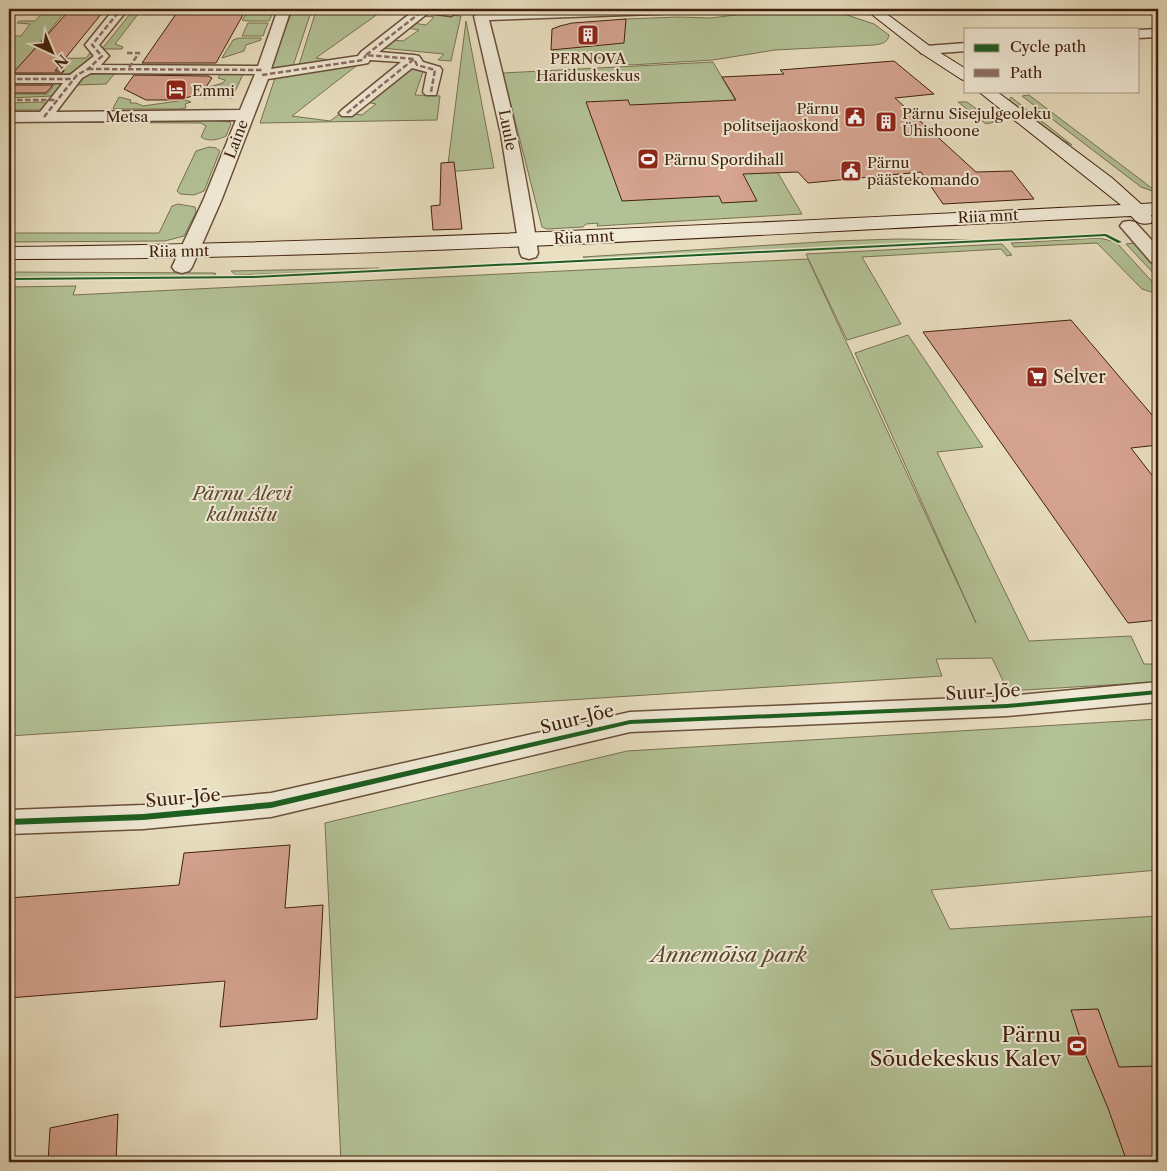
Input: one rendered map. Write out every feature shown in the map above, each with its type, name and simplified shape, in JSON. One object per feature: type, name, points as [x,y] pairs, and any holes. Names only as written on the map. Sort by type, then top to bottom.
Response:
[{"type":"main road","points":[[872,9],[926,50],[964,75]]},
{"type":"main road","points":[[926,50],[932,63],[964,87]]},
{"type":"main road","points":[[970,92],[1080,177],[1116,210],[1133,218]]},
{"type":"main road","points":[[987,92],[1112,185],[1158,199]]},
{"type":"main road","points":[[1112,185],[1133,218]]},
{"type":"main road","name":"Riia mnt","points":[[9,267],[528,246],[768,239],[1133,218],[1158,208]]},
{"type":"main road","name":"Riia mnt","points":[[528,246],[1116,210]]},
{"type":"main road","name":"Riia mnt","points":[[1133,218],[1155,229]]},
{"type":"main road","name":"Riia mnt","points":[[9,253],[186,259]]},
{"type":"street","points":[[44,117],[74,79],[102,56],[92,45],[121,9]]},
{"type":"street","name":"Laine","points":[[186,259],[212,201],[263,73],[286,9]]},
{"type":"street","points":[[88,69],[263,73],[363,60],[366,55],[424,9],[451,12]]},
{"type":"street","name":"Luule","points":[[528,246],[521,192],[498,83],[481,16],[683,9]]},
{"type":"street","points":[[1140,34],[1158,33]]},
{"type":"street","points":[[926,50],[964,47]]},
{"type":"street","points":[[127,53],[139,53],[128,69]]},
{"type":"street","points":[[366,55],[414,59]]},
{"type":"street","points":[[414,59],[417,65],[435,70],[431,92]]},
{"type":"street","points":[[347,113],[414,59]]},
{"type":"street","points":[[9,79],[74,79]]},
{"type":"street","points":[[9,100],[57,100]]},
{"type":"street","name":"Metsa","points":[[9,117],[245,116]]},
{"type":"street","points":[[1133,218],[1158,258]]},
{"type":"street","name":"Suur-Jõe","points":[[9,822],[143,817],[271,805],[630,722],[1007,706],[1158,692]]},
{"type":"green space","points":[[46,9],[75,9],[71,12],[65,12],[32,52],[34,59],[86,58],[90,53],[94,53],[97,57],[79,69],[65,75],[60,76],[65,70],[45,70],[41,75],[9,77],[11,69],[9,69],[9,36],[21,36],[30,24],[17,23],[19,21],[35,21]]},
{"type":"green space","points":[[134,9],[142,9],[115,44],[123,47],[122,49],[102,49]]},
{"type":"green space","points":[[293,9],[312,9],[292,69],[269,70]]},
{"type":"green space","points":[[336,9],[361,12],[365,9],[387,9],[416,12],[409,20],[402,19],[408,14],[382,11],[316,58],[344,62],[298,68],[316,11]]},
{"type":"green space","points":[[835,11],[874,24],[889,35],[887,40],[884,43],[874,45],[775,50],[713,60],[631,65],[593,57],[565,56],[556,54],[553,50],[555,48],[624,36],[621,20],[626,19],[711,18],[751,13]]},
{"type":"green space","points":[[248,12],[273,12],[269,21],[242,20]]},
{"type":"green space","points":[[426,13],[461,16],[451,61],[438,60],[444,54],[381,48],[391,40],[403,41],[419,30],[407,28],[413,23],[426,25],[434,17],[423,16]]},
{"type":"green space","points":[[466,21],[494,168],[447,172]]},
{"type":"green space","points":[[248,23],[268,23],[263,36],[242,36]]},
{"type":"green space","points":[[239,38],[261,38],[261,40],[246,45],[244,51],[222,58],[233,40]]},
{"type":"green space","name":"Pärnu Spordihall","points":[[713,62],[802,214],[597,226],[598,223],[586,224],[583,227],[547,229],[542,227],[503,73]]},
{"type":"green space","points":[[360,63],[292,116],[330,121],[342,112],[362,115],[376,104],[366,102],[411,66],[424,69],[415,95],[440,96],[437,120],[260,123],[276,75]]},
{"type":"green space","points":[[222,72],[244,72],[232,98],[213,96],[205,98],[199,95],[206,93],[209,87],[223,83],[225,80],[218,78]]},
{"type":"green space","points":[[95,73],[115,73],[106,84],[77,85],[84,76]]},
{"type":"green space","points":[[56,83],[64,85],[52,96],[9,98],[9,94],[47,94]]},
{"type":"green space","points":[[1029,95],[1158,193],[1141,187],[1022,96]]},
{"type":"green space","points":[[119,97],[131,100],[130,103],[143,106],[185,100],[191,102],[185,104],[186,108],[179,109],[114,109]]},
{"type":"green space","points":[[1011,97],[1072,145],[1056,137],[1009,101]]},
{"type":"green space","points":[[43,102],[47,105],[44,110],[9,110],[9,103]]},
{"type":"green space","points":[[958,102],[967,102],[994,122],[986,124]]},
{"type":"green space","points":[[208,120],[230,122],[231,124],[226,136],[213,140],[204,139],[201,137],[206,126],[201,123],[13,122]]},
{"type":"green space","points":[[209,147],[220,151],[204,191],[194,195],[180,194],[177,191],[196,151]]},
{"type":"green space","points":[[178,204],[195,207],[196,212],[184,236],[165,241],[9,242],[9,233],[159,233],[172,206]]},
{"type":"green space","points":[[1099,238],[1116,242],[1158,288],[1158,294],[1142,289],[1097,243],[1014,247],[1011,243]]},
{"type":"green space","points":[[897,239],[983,240],[589,260],[583,257],[835,241]]},
{"type":"green space","points":[[1134,243],[1158,269],[1158,278],[1126,244]]},
{"type":"green space","points":[[1002,244],[1012,255],[1007,256],[1001,249],[862,257],[901,324],[847,340],[806,254]]},
{"type":"green space","name":"Pärnu Alevi kalmistu","points":[[808,259],[976,623],[855,353],[908,335],[983,447],[937,452],[1029,641],[1131,636],[1144,664],[1158,664],[1158,682],[1008,691],[992,658],[936,659],[942,676],[9,736],[9,287],[76,286],[73,295]]},
{"type":"green space","points":[[379,268],[374,270],[236,275],[231,271]]},
{"type":"green space","points":[[9,272],[216,274],[211,276],[9,277]]},
{"type":"green space","name":"Annemõisa park","points":[[1158,719],[1158,870],[931,890],[950,929],[1158,916],[1158,1162],[341,1162],[325,823],[627,751]]},
{"type":"building","points":[[67,13],[102,13],[55,71],[64,71],[62,73],[13,73]]},
{"type":"building","points":[[244,13],[216,63],[142,63],[176,14]]},
{"type":"building","name":"PERNOVA Hariduskeskus","points":[[626,19],[624,43],[551,50],[552,29],[572,23]]},
{"type":"building","points":[[894,61],[934,94],[895,98],[976,172],[1012,171],[1034,199],[943,204],[921,172],[808,183],[798,172],[743,174],[757,201],[722,203],[719,196],[622,201],[586,102],[628,100],[630,105],[736,100],[722,77],[784,74],[780,70]]},
{"type":"building","name":"Emmi","points":[[134,75],[208,76],[212,78],[202,93],[179,100],[146,100],[124,89]]},
{"type":"building","points":[[9,85],[53,85],[46,93],[9,93]]},
{"type":"building","points":[[454,162],[462,229],[433,230],[431,206],[440,205],[441,163]]},
{"type":"building","points":[[1071,320],[1158,422],[1158,445],[1131,448],[1158,483],[1158,620],[1128,623],[923,332]]},
{"type":"building","points":[[290,845],[285,908],[323,905],[317,1019],[220,1027],[225,981],[9,998],[9,898],[179,885],[184,853]]},
{"type":"building","points":[[1098,1009],[1119,1067],[1158,1066],[1158,1162],[1127,1162],[1108,1108],[1085,1053],[1071,1010]]},
{"type":"building","points":[[118,1114],[116,1162],[48,1162],[50,1128]]},
{"type":"marked path","points":[[44,117],[77,75],[88,69],[102,56],[92,45],[121,9]]},
{"type":"marked path","points":[[422,9],[425,9],[366,55],[414,59],[417,65],[435,70],[431,92]]},
{"type":"marked path","points":[[426,9],[451,12]]},
{"type":"marked path","points":[[127,53],[139,53],[128,69]]},
{"type":"marked path","points":[[262,75],[363,60],[366,55]]},
{"type":"marked path","points":[[347,113],[414,59]]},
{"type":"marked path","points":[[88,69],[263,70]]},
{"type":"marked path","points":[[9,79],[74,79]]},
{"type":"marked path","points":[[9,100],[57,100]]},
{"type":"cycle path","points":[[9,279],[253,277],[1106,235],[1120,242]]},
{"type":"cycle path","points":[[9,822],[143,817],[271,805],[630,722],[1007,706],[1158,692]]},
{"type":"place","name":"PERNOVA Hariduskeskus","points":[[588,35]]},
{"type":"place","name":"Emmi","points":[[176,90]]},
{"type":"place","name":"Pärnu politseijaoskond","points":[[855,117]]},
{"type":"place","name":"Pärnu Sisejulgeoleku Ühishoone","points":[[886,122]]},
{"type":"place","name":"Pärnu Spordihall","points":[[648,159]]},
{"type":"place","name":"Pärnu päästekomando","points":[[851,171]]},
{"type":"place","name":"Selver","points":[[1037,377]]},
{"type":"place","name":"Pärnu Sõudekeskus Kalev","points":[[1077,1046]]}]
